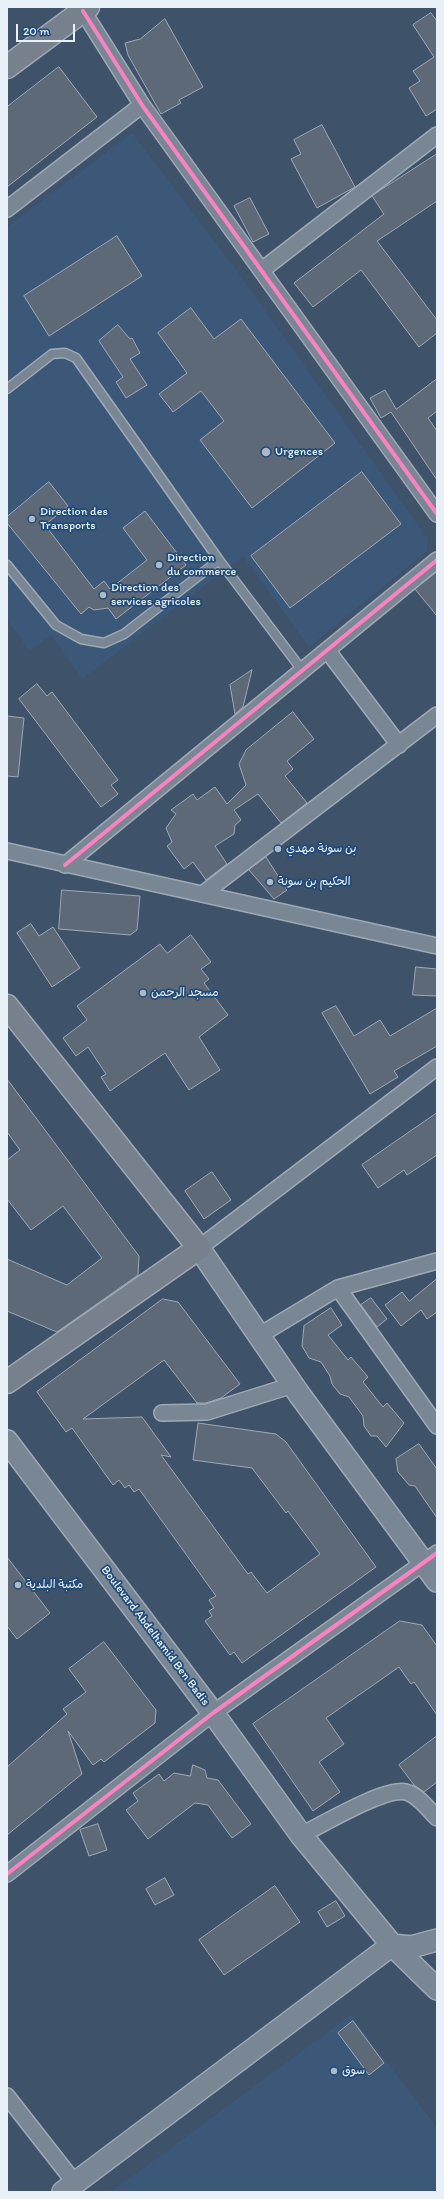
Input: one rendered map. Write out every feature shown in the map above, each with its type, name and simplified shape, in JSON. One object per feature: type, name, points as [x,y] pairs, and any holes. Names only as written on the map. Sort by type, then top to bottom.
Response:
[{"type":"main road","points":[[7,67],[86,9]]},
{"type":"main road","points":[[7,1006],[199,1248],[293,1385],[431,1558],[437,1581]]},
{"type":"main road","points":[[7,1382],[199,1248]]},
{"type":"main road","name":"Boulevard Abdelhamid Ben Badis","points":[[7,1440],[214,1714],[302,1835],[392,1945],[437,1989]]},
{"type":"main road","points":[[69,2187],[392,1945],[411,1947],[437,1940]]},
{"type":"street","points":[[86,9],[142,105],[437,514]]},
{"type":"street","points":[[7,209],[142,105]]},
{"type":"street","points":[[262,270],[437,135]]},
{"type":"street","points":[[65,865],[437,560]]},
{"type":"street","points":[[327,650],[399,745]]},
{"type":"street","points":[[204,894],[436,717]]},
{"type":"street","points":[[7,851],[437,946]]},
{"type":"street","points":[[199,1248],[437,1067]]},
{"type":"street","points":[[260,1335],[338,1288],[437,1261]]},
{"type":"street","points":[[338,1288],[437,1426]]},
{"type":"street","points":[[162,1413],[207,1412],[293,1385]]},
{"type":"street","points":[[7,1874],[214,1714],[431,1558]]},
{"type":"street","points":[[302,1835],[362,1804],[395,1792],[407,1792],[418,1799],[437,1818]]},
{"type":"street","points":[[7,2096],[69,2187]]},
{"type":"lane","points":[[7,389],[52,354],[65,353],[76,358],[219,560],[302,670]]},
{"type":"lane","points":[[7,565],[56,625],[81,639],[104,643],[124,634],[219,560]]},
{"type":"shaded area","points":[[132,133],[234,267],[428,539],[427,551],[309,647],[243,556],[82,679],[51,635],[30,651],[7,620],[7,227]]},
{"type":"shaded area","name":"سوق","points":[[351,2015],[437,2128],[437,2192],[111,2192]]},
{"type":"building","points":[[431,13],[437,21],[437,109],[426,116],[409,88],[420,81],[413,71],[434,57],[413,25]]},
{"type":"building","points":[[165,19],[203,87],[179,100],[181,103],[161,114],[128,55],[125,43],[140,39]]},
{"type":"building","points":[[59,67],[97,117],[7,187],[7,107]]},
{"type":"building","points":[[322,125],[355,187],[317,208],[291,159],[301,154],[294,140]]},
{"type":"building","points":[[437,154],[437,201],[377,241],[437,320],[437,333],[419,347],[361,270],[313,307],[294,283],[384,214],[372,196]]},
{"type":"building","points":[[250,198],[269,234],[253,242],[234,206]]},
{"type":"building","points":[[117,236],[142,276],[49,336],[24,296]]},
{"type":"building","points":[[191,308],[214,339],[241,319],[335,443],[252,508],[200,440],[224,421],[201,391],[173,412],[159,394],[187,373],[158,333]]},
{"type":"building","points":[[118,325],[130,339],[132,338],[140,353],[130,359],[147,385],[126,398],[116,382],[123,377],[99,341]]},
{"type":"building","points":[[437,379],[437,411],[428,418],[437,431],[437,480],[391,412],[381,418],[370,398],[385,390],[396,409]]},
{"type":"building","points":[[362,472],[401,524],[290,608],[251,556]]},
{"type":"building","points":[[49,482],[68,506],[45,525],[94,589],[104,581],[110,589],[147,560],[123,528],[145,511],[186,565],[116,619],[108,608],[94,610],[89,607],[81,614],[7,523],[7,517]]},
{"type":"building","points":[[437,572],[437,616],[415,589]]},
{"type":"building","points":[[252,670],[243,707],[235,714],[230,685]]},
{"type":"building","points":[[37,684],[47,696],[52,692],[118,780],[111,785],[118,794],[101,807],[19,699]]},
{"type":"building","points":[[293,712],[314,739],[287,761],[293,769],[285,776],[307,803],[281,823],[258,794],[234,810],[241,820],[235,825],[234,834],[215,846],[227,864],[206,880],[193,862],[184,869],[167,846],[172,842],[166,828],[176,814],[171,810],[193,794],[197,800],[215,787],[227,804],[246,785],[239,764],[246,750]]},
{"type":"building","points":[[7,716],[24,718],[18,777],[7,776]]},
{"type":"building","name":"الحكيم بن سونة","points":[[266,857],[287,890],[274,899],[249,870]]},
{"type":"building","points":[[62,890],[140,896],[137,930],[130,935],[59,929]]},
{"type":"building","points":[[31,924],[39,936],[53,927],[80,968],[52,987],[17,933]]},
{"type":"building","points":[[191,935],[211,962],[201,969],[209,979],[204,983],[228,1015],[199,1037],[220,1070],[189,1090],[165,1053],[110,1091],[101,1077],[106,1074],[88,1047],[76,1056],[63,1038],[87,1020],[77,1006],[160,944],[167,953]]},
{"type":"building","points":[[416,967],[437,969],[437,996],[413,995]]},
{"type":"building","points":[[336,1006],[354,1036],[380,1020],[390,1036],[437,1008],[437,1046],[394,1071],[398,1077],[370,1094],[322,1013]]},
{"type":"building","points":[[7,1079],[139,1256],[138,1275],[57,1332],[7,1311],[7,1259],[67,1285],[102,1258],[63,1206],[31,1230],[7,1199],[7,1160],[20,1150],[7,1132]]},
{"type":"building","points":[[437,1113],[437,1155],[407,1175],[404,1170],[378,1188],[362,1165]]},
{"type":"building","points":[[212,1172],[231,1200],[204,1219],[185,1191]]},
{"type":"building","points":[[437,1279],[437,1312],[427,1319],[421,1310],[401,1326],[385,1305],[402,1292],[409,1301]]},
{"type":"building","points":[[371,1298],[387,1319],[377,1327],[361,1305]]},
{"type":"building","points":[[163,1299],[178,1302],[240,1384],[221,1398],[206,1403],[197,1403],[164,1360],[83,1419],[142,1417],[171,1457],[161,1455],[248,1574],[251,1572],[267,1593],[320,1554],[288,1511],[286,1513],[252,1468],[193,1460],[198,1423],[276,1434],[286,1442],[376,1567],[242,1663],[234,1652],[230,1655],[205,1621],[212,1616],[209,1611],[214,1608],[209,1600],[216,1596],[139,1489],[134,1492],[129,1485],[125,1488],[119,1480],[113,1485],[72,1428],[66,1432],[37,1392]]},
{"type":"building","points":[[331,1308],[342,1325],[328,1335],[348,1360],[351,1357],[368,1377],[363,1382],[383,1407],[387,1403],[404,1423],[386,1447],[377,1436],[371,1436],[364,1426],[363,1416],[349,1397],[340,1394],[332,1384],[330,1376],[321,1362],[309,1358],[302,1346],[304,1326]]},
{"type":"building","points":[[419,1444],[437,1469],[437,1518],[415,1486],[409,1485],[398,1472],[396,1459]]},
{"type":"building","name":"مكتبة البلدية","points":[[7,1557],[50,1613],[17,1639],[7,1626]]},
{"type":"building","points":[[400,1621],[422,1625],[437,1646],[437,1715],[414,1682],[411,1684],[399,1667],[326,1718],[344,1744],[319,1762],[340,1792],[313,1811],[253,1724]]},
{"type":"building","points":[[104,1642],[156,1710],[155,1723],[104,1762],[101,1759],[93,1765],[68,1731],[82,1774],[7,1835],[7,1767],[67,1714],[63,1709],[86,1692],[69,1669]]},
{"type":"building","points":[[437,1736],[437,1782],[424,1792],[414,1785],[399,1765]]},
{"type":"building","points":[[193,1765],[205,1770],[207,1778],[218,1780],[251,1824],[232,1838],[208,1805],[195,1803],[148,1839],[126,1810],[138,1801],[133,1793],[159,1774],[164,1781],[174,1773],[190,1776]]},
{"type":"building","points":[[98,1824],[107,1850],[89,1856],[80,1830]]},
{"type":"building","points":[[165,1878],[174,1895],[155,1905],[146,1889]]},
{"type":"building","points":[[275,1886],[300,1922],[224,1975],[199,1940]]},
{"type":"building","points":[[336,1901],[345,1916],[327,1927],[318,1912]]},
{"type":"building","points":[[353,2021],[384,2063],[369,2075],[338,2033]]},
{"type":"cycle path","points":[[83,11],[142,105],[437,514]]},
{"type":"cycle path","points":[[65,865],[437,560]]},
{"type":"cycle path","points":[[7,1874],[213,1713],[437,1553]]},
{"type":"place","name":"Urgences","points":[[266,452]]},
{"type":"place","name":"Direction des Transports","points":[[32,519]]},
{"type":"place","name":"Direction du commerce","points":[[159,565]]},
{"type":"place","name":"Direction des services agricoles","points":[[103,595]]},
{"type":"place","name":"بن سونة مهدي","points":[[278,849]]},
{"type":"place","name":"الحكيم بن سونة","points":[[270,882]]},
{"type":"place","name":"مسجد الرحمن","points":[[143,993]]},
{"type":"place","name":"مكتبة البلدية","points":[[18,1585]]},
{"type":"place","name":"سوق","points":[[334,2071]]}]
